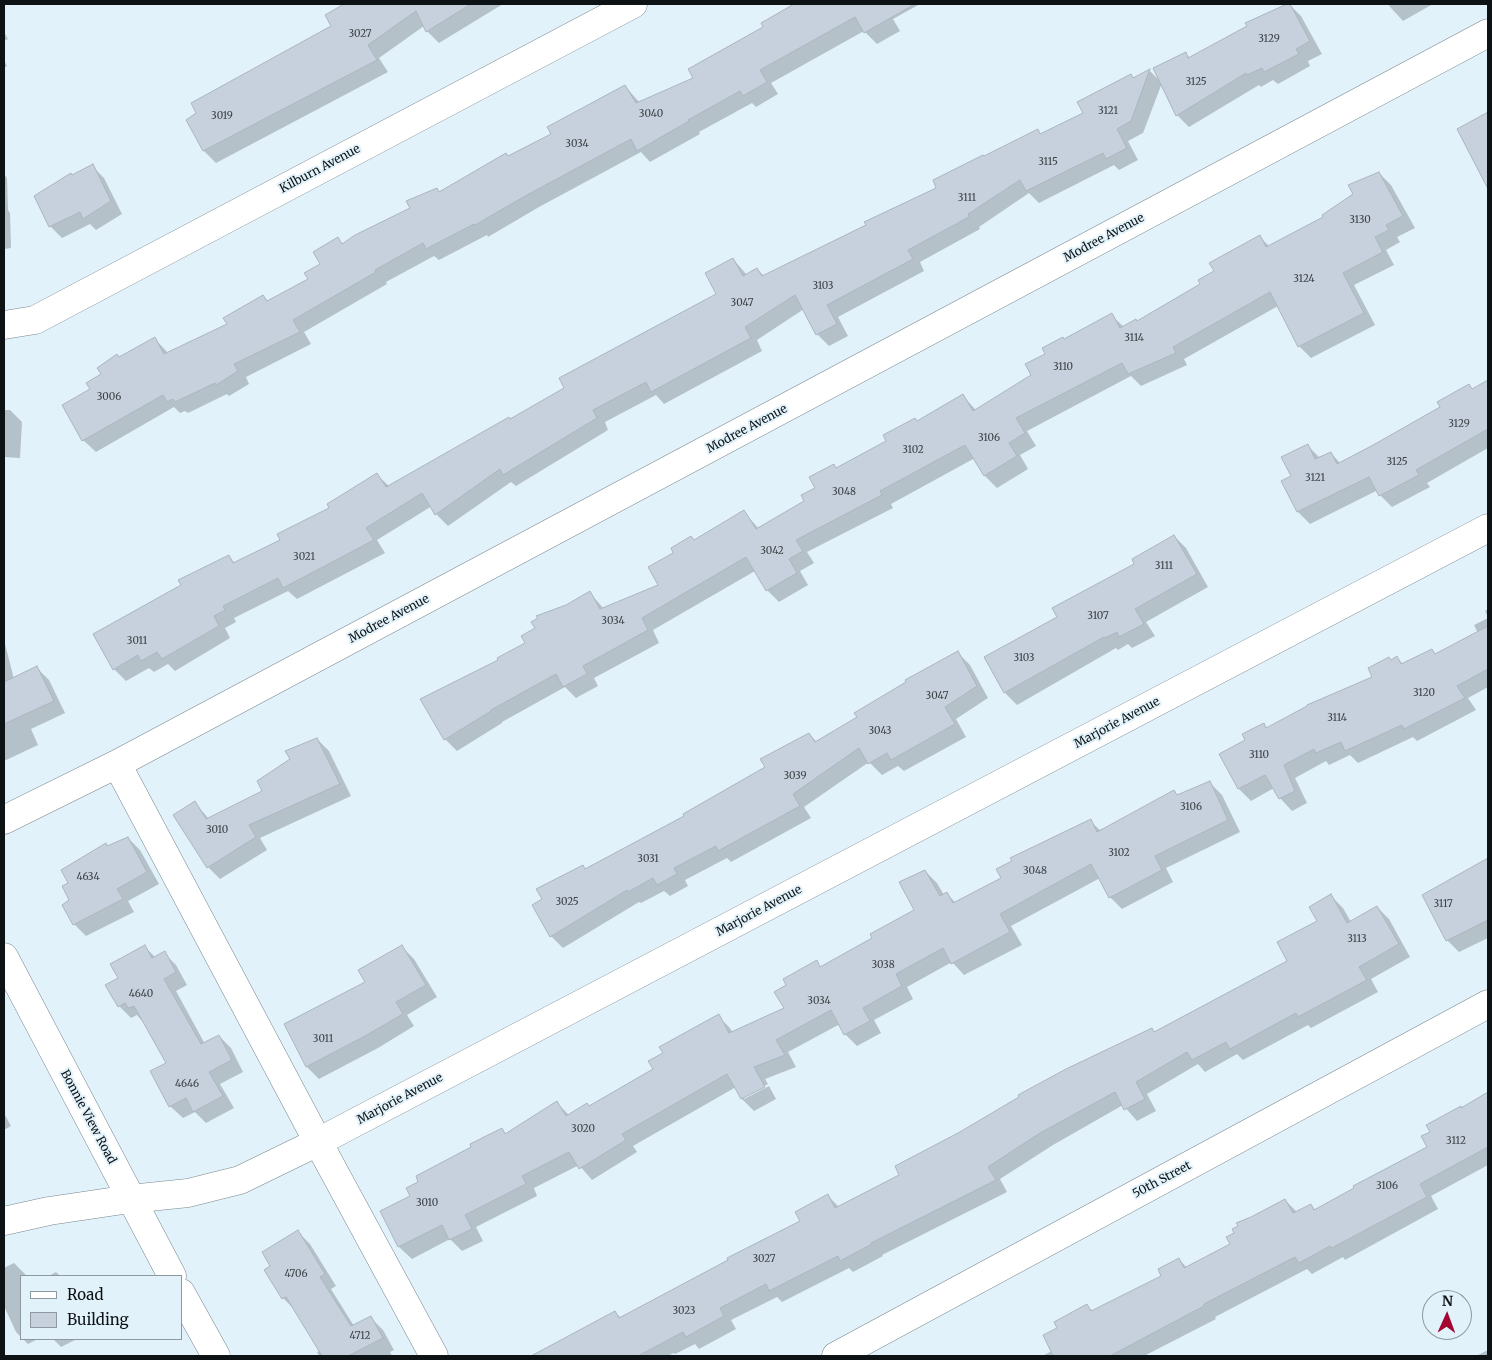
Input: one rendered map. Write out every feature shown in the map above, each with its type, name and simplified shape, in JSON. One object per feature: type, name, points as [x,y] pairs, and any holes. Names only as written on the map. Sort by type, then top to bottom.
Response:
[{"type":"street","name":"Kilburn Avenue","points":[[4,325],[35,320],[632,4]]},
{"type":"street","name":"Modree Avenue","points":[[4,820],[118,764],[1488,33]]},
{"type":"street","name":"Marjorie Avenue","points":[[4,1221],[49,1211],[188,1192],[240,1180],[318,1142],[1488,528]]},
{"type":"street","points":[[118,764],[318,1142],[434,1356]]},
{"type":"street","name":"Bonnie View Road","points":[[4,957],[171,1275]]},
{"type":"street","name":"50th Street","points":[[836,1356],[1488,1004]]},
{"type":"street","points":[[182,1295],[216,1356]]},
{"type":"building","points":[[344,4],[471,4],[426,32],[416,11],[368,45],[377,60],[203,151],[186,120],[196,113],[191,103],[331,26],[325,15]]},
{"type":"building","points":[[794,4],[915,4],[864,33],[855,17],[760,70],[767,82],[743,96],[740,91],[637,151],[631,139],[475,225],[426,249],[423,243],[293,320],[300,332],[234,364],[238,371],[216,385],[215,383],[175,402],[173,399],[167,402],[163,395],[82,441],[62,405],[90,389],[86,383],[101,374],[97,368],[117,354],[119,357],[155,337],[164,354],[227,324],[223,318],[263,295],[267,301],[308,279],[304,273],[320,264],[313,252],[338,237],[342,244],[355,235],[410,208],[406,201],[437,188],[439,192],[506,153],[508,156],[551,134],[547,127],[625,85],[636,103],[693,78],[688,69],[763,27],[761,23]]},
{"type":"building","points":[[1290,4],[1310,41],[1296,49],[1299,54],[1264,72],[1262,68],[1247,75],[1246,73],[1176,116],[1153,68],[1186,52],[1188,58],[1247,26],[1245,23]]},
{"type":"building","points":[[1150,69],[1131,121],[1117,129],[1127,148],[1106,159],[1103,153],[1026,191],[1020,180],[968,214],[969,217],[908,250],[913,259],[827,305],[837,324],[816,335],[795,295],[745,327],[751,338],[651,392],[646,382],[593,410],[597,418],[503,475],[500,469],[435,515],[422,493],[366,528],[374,540],[283,588],[278,578],[223,606],[225,610],[214,616],[219,626],[162,659],[157,652],[141,661],[138,655],[113,670],[93,634],[181,585],[178,580],[229,555],[233,563],[280,540],[277,534],[329,508],[327,504],[377,473],[386,487],[564,388],[559,378],[716,294],[705,273],[733,258],[743,276],[757,268],[762,276],[866,225],[864,222],[936,188],[933,180],[1038,129],[1040,134],[1083,113],[1077,102],[1131,74],[1133,78]]},
{"type":"building","points":[[1488,112],[1488,189],[1457,129]]},
{"type":"building","points":[[93,164],[111,201],[83,219],[80,212],[49,227],[34,196],[71,173],[72,175]]},
{"type":"building","points":[[1379,172],[1403,216],[1386,225],[1389,230],[1375,237],[1383,252],[1343,273],[1364,313],[1298,347],[1270,292],[1173,347],[1176,353],[1128,374],[1122,363],[1016,418],[1025,433],[1009,443],[1017,456],[984,476],[965,445],[880,491],[882,495],[796,540],[803,551],[789,559],[797,573],[766,591],[746,557],[642,618],[648,630],[583,666],[587,674],[563,687],[556,674],[491,710],[444,740],[420,699],[498,660],[497,658],[525,643],[521,636],[535,628],[531,622],[538,618],[536,616],[566,605],[590,591],[600,609],[658,585],[648,567],[673,553],[671,548],[691,536],[694,540],[744,510],[756,529],[804,501],[801,495],[815,488],[809,477],[834,464],[836,468],[886,441],[883,435],[915,418],[917,421],[963,394],[973,411],[1031,375],[1025,364],[1045,354],[1042,348],[1063,337],[1064,339],[1112,313],[1120,328],[1136,319],[1137,321],[1200,284],[1198,280],[1214,271],[1209,263],[1260,235],[1266,247],[1323,217],[1322,215],[1353,194],[1348,185]]},
{"type":"building","points":[[1488,380],[1488,429],[1416,470],[1419,475],[1379,496],[1369,477],[1297,512],[1281,481],[1291,476],[1281,457],[1308,444],[1315,459],[1331,452],[1337,464],[1440,407],[1437,402],[1469,384],[1472,389]]},
{"type":"building","points":[[1174,535],[1197,574],[1135,609],[1144,624],[1119,637],[1117,632],[1104,637],[1004,693],[984,657],[1057,617],[1052,608],[1134,564],[1132,559]]},
{"type":"building","points":[[1488,626],[1488,669],[1457,686],[1465,698],[1404,729],[1402,725],[1345,751],[1341,742],[1316,753],[1314,749],[1284,765],[1295,791],[1279,799],[1265,775],[1238,789],[1219,754],[1245,740],[1242,734],[1264,723],[1266,728],[1307,705],[1372,677],[1368,668],[1389,657],[1391,660],[1397,656],[1401,664],[1432,649],[1435,654]]},
{"type":"building","points":[[958,651],[977,686],[945,707],[955,724],[891,760],[887,753],[868,764],[859,748],[793,794],[800,806],[718,851],[716,846],[674,868],[677,874],[657,885],[653,878],[628,892],[627,890],[550,937],[532,905],[542,899],[536,889],[583,865],[585,869],[684,816],[683,814],[765,767],[760,759],[809,733],[815,742],[857,717],[854,713],[906,682],[905,680]]},
{"type":"building","points":[[37,666],[54,701],[4,724],[4,682]]},
{"type":"building","points":[[317,738],[340,784],[249,825],[256,837],[207,868],[173,815],[195,801],[206,819],[262,791],[257,781],[290,759],[285,751]]},
{"type":"building","points":[[1210,781],[1228,820],[1155,856],[1162,870],[1109,898],[1091,864],[1000,914],[1010,932],[951,964],[943,948],[896,974],[902,986],[863,1008],[870,1021],[844,1035],[831,1010],[776,1040],[785,1055],[754,1067],[765,1087],[741,1099],[727,1074],[622,1134],[626,1140],[579,1169],[569,1152],[522,1176],[526,1184],[465,1215],[472,1229],[449,1240],[442,1225],[398,1247],[380,1211],[410,1196],[406,1188],[418,1182],[416,1176],[471,1147],[470,1144],[502,1128],[505,1134],[557,1101],[566,1116],[587,1103],[589,1106],[653,1069],[648,1061],[663,1053],[659,1047],[719,1014],[729,1033],[784,1008],[774,992],[786,985],[783,979],[817,960],[820,967],[872,938],[870,934],[914,910],[899,882],[925,870],[940,896],[947,892],[953,903],[1001,878],[996,869],[1012,861],[1010,858],[1091,819],[1097,832],[1174,790],[1177,795]]},
{"type":"building","points":[[128,837],[147,872],[117,889],[123,899],[73,925],[62,905],[69,900],[62,886],[68,883],[61,870],[106,843],[107,846]]},
{"type":"building","points":[[1488,858],[1488,920],[1446,941],[1422,895]]},
{"type":"building","points":[[1331,894],[1347,923],[1377,906],[1399,944],[1359,967],[1367,980],[1298,1017],[1296,1013],[1230,1049],[1226,1042],[1192,1060],[1187,1052],[1136,1082],[1145,1099],[1124,1110],[1115,1092],[1040,1133],[988,1167],[996,1180],[871,1243],[840,1261],[838,1256],[769,1291],[766,1284],[720,1308],[724,1316],[686,1337],[683,1332],[638,1356],[531,1356],[615,1311],[619,1318],[728,1260],[727,1258],[800,1221],[795,1212],[828,1194],[835,1208],[899,1175],[895,1166],[958,1133],[1019,1097],[1018,1095],[1066,1069],[1152,1028],[1154,1032],[1287,961],[1277,942],[1317,921],[1309,907]]},
{"type":"building","points":[[145,945],[152,958],[165,951],[176,972],[164,979],[201,1044],[219,1035],[232,1060],[209,1072],[223,1096],[193,1112],[186,1098],[169,1107],[150,1071],[166,1063],[134,1006],[128,1008],[125,1003],[118,1007],[105,985],[118,978],[110,964]]},
{"type":"building","points":[[402,945],[426,985],[396,1002],[403,1014],[306,1067],[284,1024],[365,982],[358,970]]},
{"type":"building","points":[[1488,1092],[1488,1147],[1420,1184],[1427,1197],[1332,1248],[1330,1246],[1299,1263],[1295,1257],[1110,1356],[1053,1356],[1043,1335],[1057,1328],[1054,1322],[1087,1304],[1091,1311],[1161,1276],[1158,1269],[1179,1258],[1184,1268],[1230,1244],[1226,1237],[1234,1233],[1232,1229],[1238,1226],[1236,1223],[1285,1199],[1293,1213],[1311,1204],[1314,1210],[1354,1188],[1353,1186],[1427,1147],[1421,1136],[1430,1132],[1426,1125]]},
{"type":"building","points":[[298,1230],[325,1274],[320,1277],[351,1326],[371,1316],[383,1338],[348,1356],[322,1356],[286,1297],[282,1299],[264,1270],[270,1266],[262,1252]]}]
